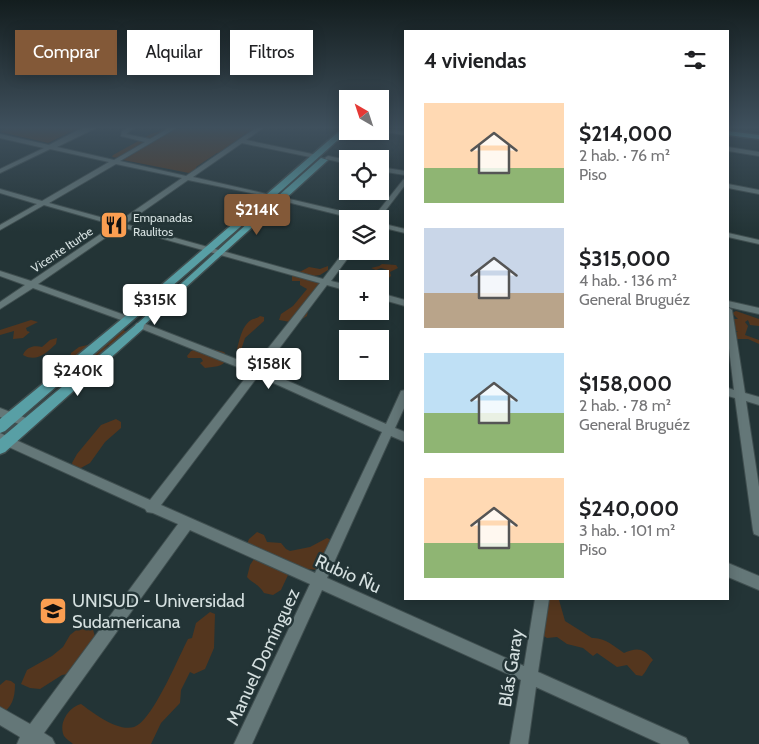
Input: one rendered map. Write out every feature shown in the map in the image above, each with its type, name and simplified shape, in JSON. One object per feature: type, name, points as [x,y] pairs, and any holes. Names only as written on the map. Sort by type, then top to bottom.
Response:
[{"type":"main road","points":[[2,442],[27,423],[134,322],[208,248],[273,199],[314,163]]},
{"type":"main road","points":[[0,427],[6,414],[134,322],[222,252],[273,199]]},
{"type":"street","points":[[0,171],[17,163]]},
{"type":"street","points":[[0,228],[113,163],[339,213]]},
{"type":"street","name":"Vicente Iturbe","points":[[0,306],[208,163]]},
{"type":"street","points":[[389,170],[404,174]]},
{"type":"street","points":[[382,210],[404,182]]},
{"type":"street","points":[[729,186],[759,192]]},
{"type":"street","points":[[0,191],[339,286]]},
{"type":"street","points":[[317,209],[339,215]]},
{"type":"street","points":[[389,226],[404,230]]},
{"type":"street","points":[[729,236],[759,242]]},
{"type":"street","points":[[151,508],[342,260]]},
{"type":"street","points":[[0,273],[134,322],[256,371],[404,437]]},
{"type":"street","points":[[389,299],[404,303]]},
{"type":"street","points":[[729,304],[759,311]]},
{"type":"street","points":[[729,310],[759,317]]},
{"type":"street","points":[[729,317],[759,530]]},
{"type":"street","points":[[729,392],[759,401]]},
{"type":"street","name":"Manuel Domínguez","points":[[243,744],[404,396]]},
{"type":"street","points":[[6,414],[27,423]]},
{"type":"street","name":"Rubio Ñu","points":[[2,442],[680,744]]},
{"type":"street","points":[[0,714],[34,741],[187,523]]},
{"type":"street","points":[[729,570],[759,583]]},
{"type":"street","name":"Blás Garay","points":[[519,744],[542,600]]},
{"type":"shaded area","points":[[137,163],[202,163],[196,167],[197,170],[189,173]]},
{"type":"shaded area","points":[[382,264],[396,265],[398,268],[390,272],[391,276],[389,278],[389,270],[371,268]]},
{"type":"shaded area","points":[[328,266],[328,270],[320,275],[313,276],[321,282],[321,285],[308,310],[307,316],[296,323],[279,320],[281,314],[293,306],[307,289],[300,285],[300,281],[292,281],[292,276],[309,267],[320,269]]},
{"type":"shaded area","points":[[736,311],[759,319],[759,326],[750,325],[748,320],[745,322],[748,326],[745,335],[759,340],[759,344],[748,339],[734,339],[735,332],[738,332],[731,328],[733,319],[738,319],[732,313]]},
{"type":"shaded area","points":[[260,316],[264,317],[264,321],[245,338],[241,350],[237,349],[246,324]]},
{"type":"shaded area","points":[[31,320],[38,322],[26,328],[30,332],[23,338],[13,339],[14,331],[0,335],[0,330]]},
{"type":"shaded area","points":[[121,329],[127,332],[111,346],[108,345],[92,364],[78,367],[75,359],[70,358],[71,353],[79,347],[96,343]]},
{"type":"shaded area","points":[[57,338],[56,344],[41,356],[33,358],[23,355],[28,348],[42,347],[50,340]]},
{"type":"shaded area","points":[[203,347],[224,352],[227,356],[226,360],[222,365],[205,368],[200,363],[203,361],[201,358],[188,358],[187,356],[191,351]]},
{"type":"shaded area","points":[[116,419],[121,422],[121,428],[105,442],[90,463],[79,469],[73,466],[72,463],[77,454],[101,425]]},
{"type":"shaded area","points":[[257,532],[264,535],[267,542],[281,543],[290,551],[310,547],[327,538],[331,540],[321,570],[307,569],[288,575],[281,590],[273,595],[264,593],[260,587],[247,577],[250,565],[256,556],[247,544],[249,539]]},
{"type":"shaded area","points":[[546,600],[559,600],[565,621],[592,638],[605,640],[624,653],[637,649],[646,653],[653,660],[642,676],[636,675],[627,665],[617,667],[597,653],[593,656],[583,648],[567,644],[557,637],[547,638],[542,635],[541,603]]},
{"type":"shaded area","points":[[210,612],[215,614],[214,648],[205,669],[194,674],[190,672],[181,690],[180,703],[161,723],[151,744],[73,744],[64,736],[62,726],[66,716],[72,708],[81,704],[106,721],[121,727],[134,727],[141,722],[149,714],[157,701],[188,639],[192,638],[196,623]]},
{"type":"shaded area","points":[[92,626],[97,644],[73,673],[62,675],[40,689],[30,688],[21,684],[27,670],[52,656],[63,647],[70,635],[80,627]]},
{"type":"shaded area","points":[[6,680],[15,684],[14,694],[10,706],[0,715],[0,685]]},
{"type":"place","name":"Empanadas Raulitos","points":[[114,225]]},
{"type":"place","name":"UNISUD - Universidad Sudamericana","points":[[53,611]]}]
